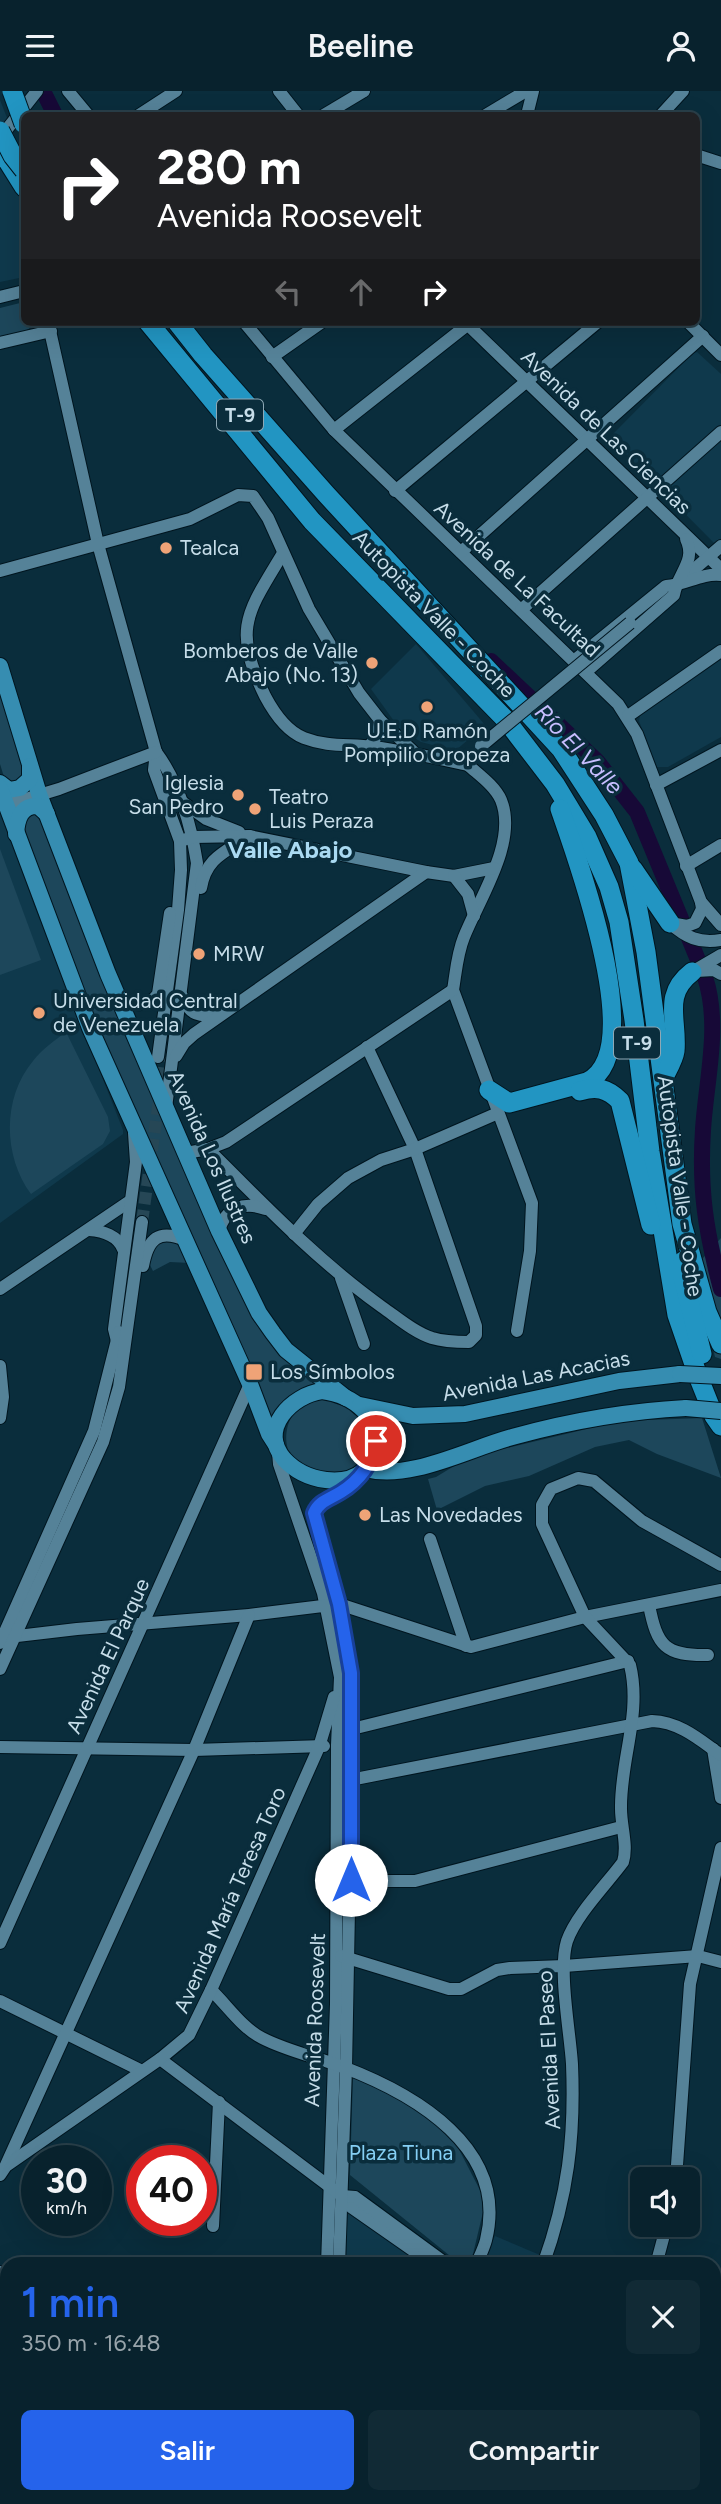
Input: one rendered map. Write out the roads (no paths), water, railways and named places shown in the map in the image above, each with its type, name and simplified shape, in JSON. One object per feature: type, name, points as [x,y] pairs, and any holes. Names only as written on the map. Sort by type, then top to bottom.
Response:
[{"type":"highway","points":[[12,91],[21,116]]},
{"type":"highway","points":[[22,91],[31,112]]},
{"type":"highway","points":[[0,131],[21,166]]},
{"type":"highway","points":[[0,148],[21,182]]},
{"type":"highway","points":[[138,326],[178,371],[198,383]]},
{"type":"highway","name":"T-9","points":[[151,326],[198,383]]},
{"type":"highway","name":"Autopista Valle - Coche","points":[[166,326],[225,398],[506,720],[555,784],[587,837],[609,887],[619,922],[650,1151],[677,1315],[698,1376],[714,1416],[721,1426]]},
{"type":"highway","name":"Autopista Valle - Coche","points":[[180,326],[319,507]]},
{"type":"highway","name":"Autopista Valle - Coche","points":[[198,383],[584,784],[629,863],[646,952],[682,1224],[706,1312],[721,1343]]},
{"type":"highway","points":[[489,1090],[509,1103],[587,1082],[602,1070],[608,1057],[611,1001],[605,960],[578,859],[557,801],[555,784]]},
{"type":"highway","name":"T-9","points":[[629,863],[670,923]]},
{"type":"highway","points":[[664,1078],[675,1053],[674,995],[684,978],[692,972]]},
{"type":"highway","name":"T-9","points":[[498,1113],[594,1087],[604,1089],[620,1101],[658,1254],[677,1315]]},
{"type":"highway","points":[[682,1224],[683,1277],[703,1355],[721,1404]]},
{"type":"main road","name":"Avenida Los Ilustres","points":[[0,666],[39,795],[118,998],[219,1231],[259,1313],[286,1350],[353,1401]]},
{"type":"main road","points":[[0,786],[13,790],[26,785],[31,777],[30,764]]},
{"type":"main road","points":[[0,786],[90,1028],[132,1126],[250,1384],[268,1434],[296,1469],[313,1478],[340,1481],[362,1472],[394,1473],[506,1439],[632,1412],[686,1408],[721,1411]]},
{"type":"main road","points":[[16,834],[20,814],[27,807],[38,806],[47,814]]},
{"type":"main road","name":"Avenida Las Acacias","points":[[353,1401],[413,1416],[465,1414],[619,1381],[680,1374],[721,1376]]},
{"type":"main road","points":[[277,1448],[279,1419],[289,1405],[299,1397],[322,1391],[353,1401],[372,1421],[376,1431],[375,1451],[362,1472]]},
{"type":"street","points":[[0,138],[37,91]]},
{"type":"street","points":[[68,91],[86,112]]},
{"type":"street","points":[[144,112],[176,91]]},
{"type":"street","points":[[278,91],[296,112]]},
{"type":"street","points":[[329,112],[364,91]]},
{"type":"street","points":[[491,112],[526,91]]},
{"type":"street","points":[[528,112],[533,91]]},
{"type":"street","points":[[664,112],[684,91]]},
{"type":"street","points":[[700,156],[721,163]]},
{"type":"street","points":[[0,297],[21,292]]},
{"type":"street","name":"Avenida de La Facultad","points":[[247,326],[334,430],[587,671],[628,716],[701,902],[721,926]]},
{"type":"street","points":[[272,357],[315,326]]},
{"type":"street","points":[[334,430],[464,326]]},
{"type":"street","name":"Avenida de Las Ciencias","points":[[471,326],[526,383],[721,569]]},
{"type":"street","points":[[395,491],[593,326]]},
{"type":"street","points":[[692,326],[721,355]]},
{"type":"street","points":[[0,343],[50,327],[98,544],[156,752],[167,767],[180,799],[192,869],[165,1059]]},
{"type":"street","points":[[461,552],[703,336]]},
{"type":"street","points":[[522,610],[721,432]]},
{"type":"street","points":[[0,571],[190,519],[238,495],[253,496],[268,518],[309,609],[359,693],[380,720],[416,754]]},
{"type":"street","points":[[587,671],[674,596],[675,586],[691,554],[682,532]]},
{"type":"street","points":[[468,765],[481,746],[721,546]]},
{"type":"street","points":[[283,553],[253,604],[245,640],[254,674],[271,708],[293,733],[301,737],[330,745],[369,747],[468,765],[494,789],[501,801],[505,817],[505,840],[464,938],[453,990],[532,1203],[530,1251],[517,1331]]},
{"type":"street","points":[[575,660],[666,586],[675,586],[700,576],[721,575]]},
{"type":"street","points":[[628,716],[721,652]]},
{"type":"street","points":[[369,747],[377,734],[380,720]]},
{"type":"street","points":[[656,785],[721,750]]},
{"type":"street","points":[[6,805],[156,752]]},
{"type":"street","points":[[156,752],[154,770],[197,863],[182,996],[186,1007],[198,1016],[206,1017],[230,1011]]},
{"type":"street","points":[[180,799],[206,819],[249,836],[454,876],[494,868]]},
{"type":"street","points":[[187,839],[249,836]]},
{"type":"street","points":[[165,1059],[182,996],[203,875],[207,867],[225,850],[249,836]]},
{"type":"street","points":[[166,1108],[165,1059],[178,898],[187,839]]},
{"type":"street","points":[[686,866],[721,845]]},
{"type":"street","points":[[165,1059],[426,872]]},
{"type":"street","points":[[454,876],[468,894],[474,916]]},
{"type":"street","points":[[118,998],[133,1005],[141,1005],[151,1002],[158,994],[171,907],[178,898]]},
{"type":"street","points":[[670,923],[687,926],[695,923],[702,909],[701,902]]},
{"type":"street","points":[[670,923],[692,939],[721,940]]},
{"type":"street","points":[[692,972],[721,955]]},
{"type":"street","points":[[692,972],[714,970],[721,974]]},
{"type":"street","points":[[186,1153],[226,1142],[453,990]]},
{"type":"street","points":[[208,1149],[269,1211],[341,1277],[408,1325],[430,1337],[452,1342],[469,1342],[476,1335],[476,1326],[415,1149],[367,1047]]},
{"type":"street","points":[[294,1234],[317,1204],[348,1178],[381,1160],[415,1149],[498,1113]]},
{"type":"street","points":[[121,1343],[114,1329],[136,1162],[132,1126]]},
{"type":"street","points":[[0,1289],[131,1201]]},
{"type":"street","points":[[219,1231],[226,1215],[237,1207],[261,1207],[269,1211]]},
{"type":"street","points":[[0,1669],[4,1639],[103,1442],[119,1387],[121,1343],[138,1221]]},
{"type":"street","points":[[89,1230],[110,1235],[119,1241],[123,1249]]},
{"type":"street","points":[[121,1343],[133,1334],[145,1253],[149,1245],[165,1234],[185,1240]]},
{"type":"street","points":[[341,1277],[364,1344]]},
{"type":"street","points":[[0,1366],[3,1397],[0,1418]]},
{"type":"street","name":"Avenida El Parque","points":[[0,1943],[250,1384]]},
{"type":"street","name":"Avenida Roosevelt","points":[[277,1448],[279,1464],[332,1605],[340,1677],[337,1881],[346,2068],[339,2257]]},
{"type":"street","name":"Avenida Roosevelt","points":[[327,2257],[334,2064],[351,1880],[351,1673],[332,1605],[314,1513],[318,1505],[344,1490],[362,1472]]},
{"type":"street","points":[[628,1661],[585,1618],[540,1515],[545,1496],[551,1489],[578,1478],[594,1481],[642,1521],[721,1565]]},
{"type":"street","points":[[430,1539],[466,1646]]},
{"type":"street","points":[[4,1639],[332,1605],[475,1647],[585,1618],[721,1590]]},
{"type":"street","points":[[649,1605],[654,1630],[662,1646],[674,1652],[708,1655]]},
{"type":"street","points":[[3,2170],[194,1750],[249,1615]]},
{"type":"street","points":[[0,1747],[194,1750],[337,1745],[352,1729],[628,1661]]},
{"type":"street","name":"Avenida El Paseo","points":[[544,2257],[562,2200],[573,2134],[572,2064],[564,1966],[566,1944],[571,1930],[623,1862],[625,1850],[621,1827],[622,1781],[633,1725],[631,1669],[628,1661]]},
{"type":"street","name":"Avenida María Teresa Toro","points":[[3,2170],[160,2059],[188,2035],[211,1990],[319,1747],[340,1677]]},
{"type":"street","points":[[337,1782],[652,1721],[665,1721],[680,1726],[717,1752],[721,1798]]},
{"type":"street","points":[[337,1881],[415,1881],[621,1827]]},
{"type":"street","points":[[677,2167],[690,1984],[721,1848]]},
{"type":"street","points":[[342,1956],[449,1989],[461,1989],[497,1970],[698,1956],[721,1962]]},
{"type":"street","points":[[211,1990],[258,2036],[346,2068],[401,2094],[439,2118],[463,2139],[476,2161],[486,2189],[489,2216],[486,2241],[479,2257]]},
{"type":"street","points":[[0,2001],[142,2071]]},
{"type":"street","points":[[160,2059],[342,2196],[351,2207],[423,2257]]},
{"type":"street","points":[[217,2145],[219,2102]]},
{"type":"street","points":[[342,2196],[355,2197],[437,2257]]},
{"type":"street","points":[[658,2257],[664,2237]]},
{"type":"waterway","name":"Río El Valle","points":[[43,91],[54,112]]},
{"type":"waterway","name":"Río El Valle","points":[[491,661],[597,761],[637,812],[705,977],[710,996],[712,1034],[703,1130],[703,1192],[711,1249],[721,1289]]},
{"type":"tunnel","points":[[142,1222],[165,1057]]},
{"type":"place","name":"Tealca","points":[[166,548]]},
{"type":"place","name":"Bomberos de Valle Abajo (No. 13)","points":[[372,663]]},
{"type":"place","name":"U.E.D Ramón Pompilio Oropeza","points":[[427,707]]},
{"type":"place","name":"Iglesia San Pedro","points":[[238,795]]},
{"type":"place","name":"Teatro Luis Peraza","points":[[255,809]]},
{"type":"place","name":"MRW","points":[[199,954]]},
{"type":"place","name":"Universidad Central de Venezuela","points":[[39,1013]]},
{"type":"place","name":"Los Símbolos","points":[[254,1372]]},
{"type":"place","name":"Las Novedades","points":[[365,1515]]},
{"type":"district","name":"Valle Abajo","points":[[290,850]]},
{"type":"park label","name":"Plaza Tiuna","points":[[401,2153]]}]
